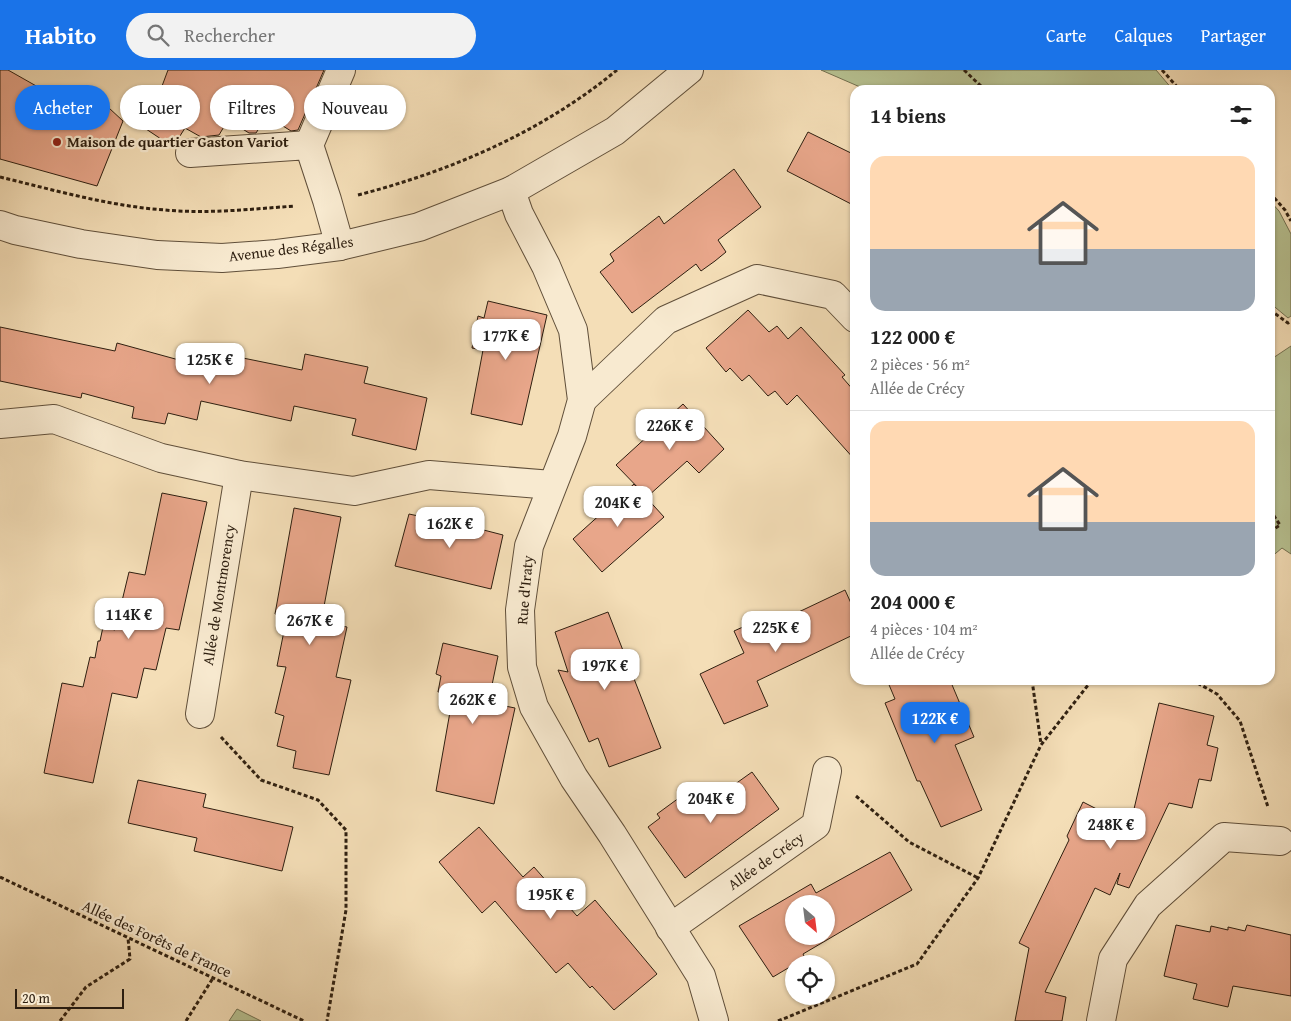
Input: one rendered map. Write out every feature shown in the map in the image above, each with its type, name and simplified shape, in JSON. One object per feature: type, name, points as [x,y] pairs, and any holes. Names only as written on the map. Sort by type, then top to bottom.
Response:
[{"type":"street","points":[[340,246],[309,145],[341,70]]},
{"type":"street","name":"Avenue des Régalles","points":[[0,225],[81,244],[157,255],[222,258],[277,254],[340,246],[420,226],[511,191],[615,132],[689,70]]},
{"type":"street","points":[[190,153],[309,145]]},
{"type":"street","name":"Rue d'Iraty","points":[[511,191],[519,214],[546,266],[573,330],[582,400],[572,436],[529,546],[520,610],[522,667],[534,707],[574,778],[612,834],[701,976],[714,1021]]},
{"type":"street","points":[[582,400],[666,320],[757,279],[833,295],[850,313]]},
{"type":"street","points":[[0,424],[54,419],[161,458],[239,475],[354,491],[429,476],[552,485]]},
{"type":"street","name":"Allée de Montmorency","points":[[200,714],[239,475]]},
{"type":"street","name":"Allée de Crécy","points":[[670,928],[816,825],[827,771]]},
{"type":"street","points":[[1101,1021],[1113,960],[1148,905],[1224,836],[1280,841]]},
{"type":"path","points":[[964,70],[980,85]]},
{"type":"path","points":[[1162,70],[1176,85]]},
{"type":"path","points":[[1275,198],[1291,221]]},
{"type":"path","points":[[1275,314],[1288,323],[1291,321]]},
{"type":"path","points":[[1275,517],[1280,524],[1275,528]]},
{"type":"path","points":[[1033,685],[1041,745]]},
{"type":"path","points":[[778,1021],[917,964],[978,878],[1041,745],[1088,685]]},
{"type":"path","points":[[1201,685],[1217,694],[1240,721],[1280,841]]},
{"type":"path","points":[[200,714],[261,780],[318,800],[346,830],[346,910],[327,1021]]},
{"type":"path","points":[[827,771],[909,842],[978,878]]},
{"type":"path","name":"Allée des Forêts de France","points":[[0,877],[304,1021]]},
{"type":"path","points":[[60,1021],[86,987],[130,959],[128,938]]},
{"type":"path","points":[[186,1021],[213,978]]},
{"type":"green space","points":[[821,70],[1156,70],[1169,85],[856,85]]},
{"type":"green space","points":[[1275,207],[1291,234],[1291,316],[1288,318],[1275,307]]},
{"type":"green space","points":[[1291,346],[1291,554],[1282,548],[1275,554],[1275,357]]},
{"type":"green space","points":[[237,1009],[261,1021],[229,1021]]},
{"type":"building","name":"Maison de quartier Gaston Variot","points":[[0,70],[8,70],[34,85],[15,85],[15,130],[110,130],[110,109],[120,118],[120,128],[97,186],[0,159]]},
{"type":"building","points":[[168,70],[324,70],[318,85],[304,85],[304,116],[298,130],[291,131],[289,130],[294,130],[294,85],[210,85],[210,130],[222,130],[219,135],[201,137],[189,130],[200,130],[200,85],[162,85]]},
{"type":"building","points":[[148,130],[184,130],[173,147]]},
{"type":"building","points":[[244,130],[258,130],[256,133],[249,133]]},
{"type":"building","points":[[808,132],[850,153],[850,203],[787,171]]},
{"type":"building","points":[[734,169],[761,207],[718,240],[726,252],[701,271],[696,264],[632,313],[600,272],[614,261],[610,254],[659,216],[664,224]]},
{"type":"building","points":[[488,301],[547,315],[522,425],[471,414],[483,350],[472,348],[478,316],[484,318]]},
{"type":"building","points":[[748,310],[769,332],[777,326],[788,339],[801,327],[845,375],[842,377],[850,386],[850,454],[797,395],[787,405],[775,391],[768,396],[749,375],[742,381],[730,368],[726,372],[706,348]]},
{"type":"building","points":[[0,327],[115,351],[117,343],[179,360],[181,357],[235,372],[238,357],[302,370],[305,354],[368,367],[364,383],[427,398],[416,450],[352,435],[356,419],[294,406],[291,421],[201,401],[197,420],[168,413],[165,424],[132,418],[134,407],[82,393],[81,398],[0,381]]},
{"type":"building","points":[[683,404],[724,449],[699,473],[687,461],[647,497],[616,465]]},
{"type":"building","points":[[634,484],[664,517],[602,572],[573,539]]},
{"type":"building","points":[[162,493],[207,502],[179,630],[166,628],[156,670],[144,668],[137,698],[112,693],[93,783],[44,773],[62,683],[83,687],[90,657],[95,658],[103,627],[115,630],[129,572],[145,575]]},
{"type":"building","points":[[294,508],[341,517],[321,622],[347,627],[336,677],[351,680],[329,775],[293,768],[296,751],[277,746],[284,716],[275,713],[286,667],[277,666],[287,616],[275,614]]},
{"type":"building","points":[[441,508],[475,517],[472,527],[503,535],[491,589],[395,566],[409,514],[437,520]]},
{"type":"building","points":[[845,590],[850,601],[850,636],[757,681],[768,706],[724,724],[700,674],[744,653],[734,631],[763,618],[767,627]]},
{"type":"building","points":[[608,612],[661,748],[609,767],[598,738],[589,742],[558,670],[568,672],[555,632]]},
{"type":"building","points":[[443,643],[498,656],[492,685],[503,689],[500,705],[515,708],[494,804],[436,791],[453,695],[438,692],[441,676],[436,674]]},
{"type":"building","points":[[889,685],[952,685],[974,737],[955,745],[982,810],[941,827],[920,781],[917,781],[885,703],[895,699]]},
{"type":"building","points":[[1159,703],[1214,716],[1207,745],[1218,748],[1211,781],[1199,779],[1192,808],[1169,803],[1129,888],[1117,884],[1120,873],[1110,895],[1095,888],[1045,992],[1066,997],[1062,1021],[1015,1021],[1029,948],[1019,943],[1069,840],[1067,836],[1083,802],[1130,826]]},
{"type":"building","points":[[752,772],[779,809],[685,878],[648,827],[660,818],[657,814],[683,795],[696,812]]},
{"type":"building","points":[[138,780],[206,794],[203,807],[293,827],[282,871],[194,851],[197,838],[128,823]]},
{"type":"building","points":[[479,827],[523,877],[534,867],[577,916],[595,900],[657,974],[614,1010],[592,986],[590,988],[568,963],[556,973],[495,901],[482,913],[439,862]]},
{"type":"building","points":[[890,852],[912,890],[835,935],[835,895],[792,895],[811,884],[816,893]]},
{"type":"building","points":[[785,899],[785,945],[818,945],[804,955],[785,955],[785,970],[773,977],[739,926]]},
{"type":"building","points":[[1176,925],[1210,932],[1211,926],[1245,931],[1247,925],[1291,935],[1291,996],[1233,986],[1228,1007],[1193,999],[1197,984],[1164,976]]},
{"type":"place","name":"Maison de quartier Gaston Variot","points":[[57,142]]}]
